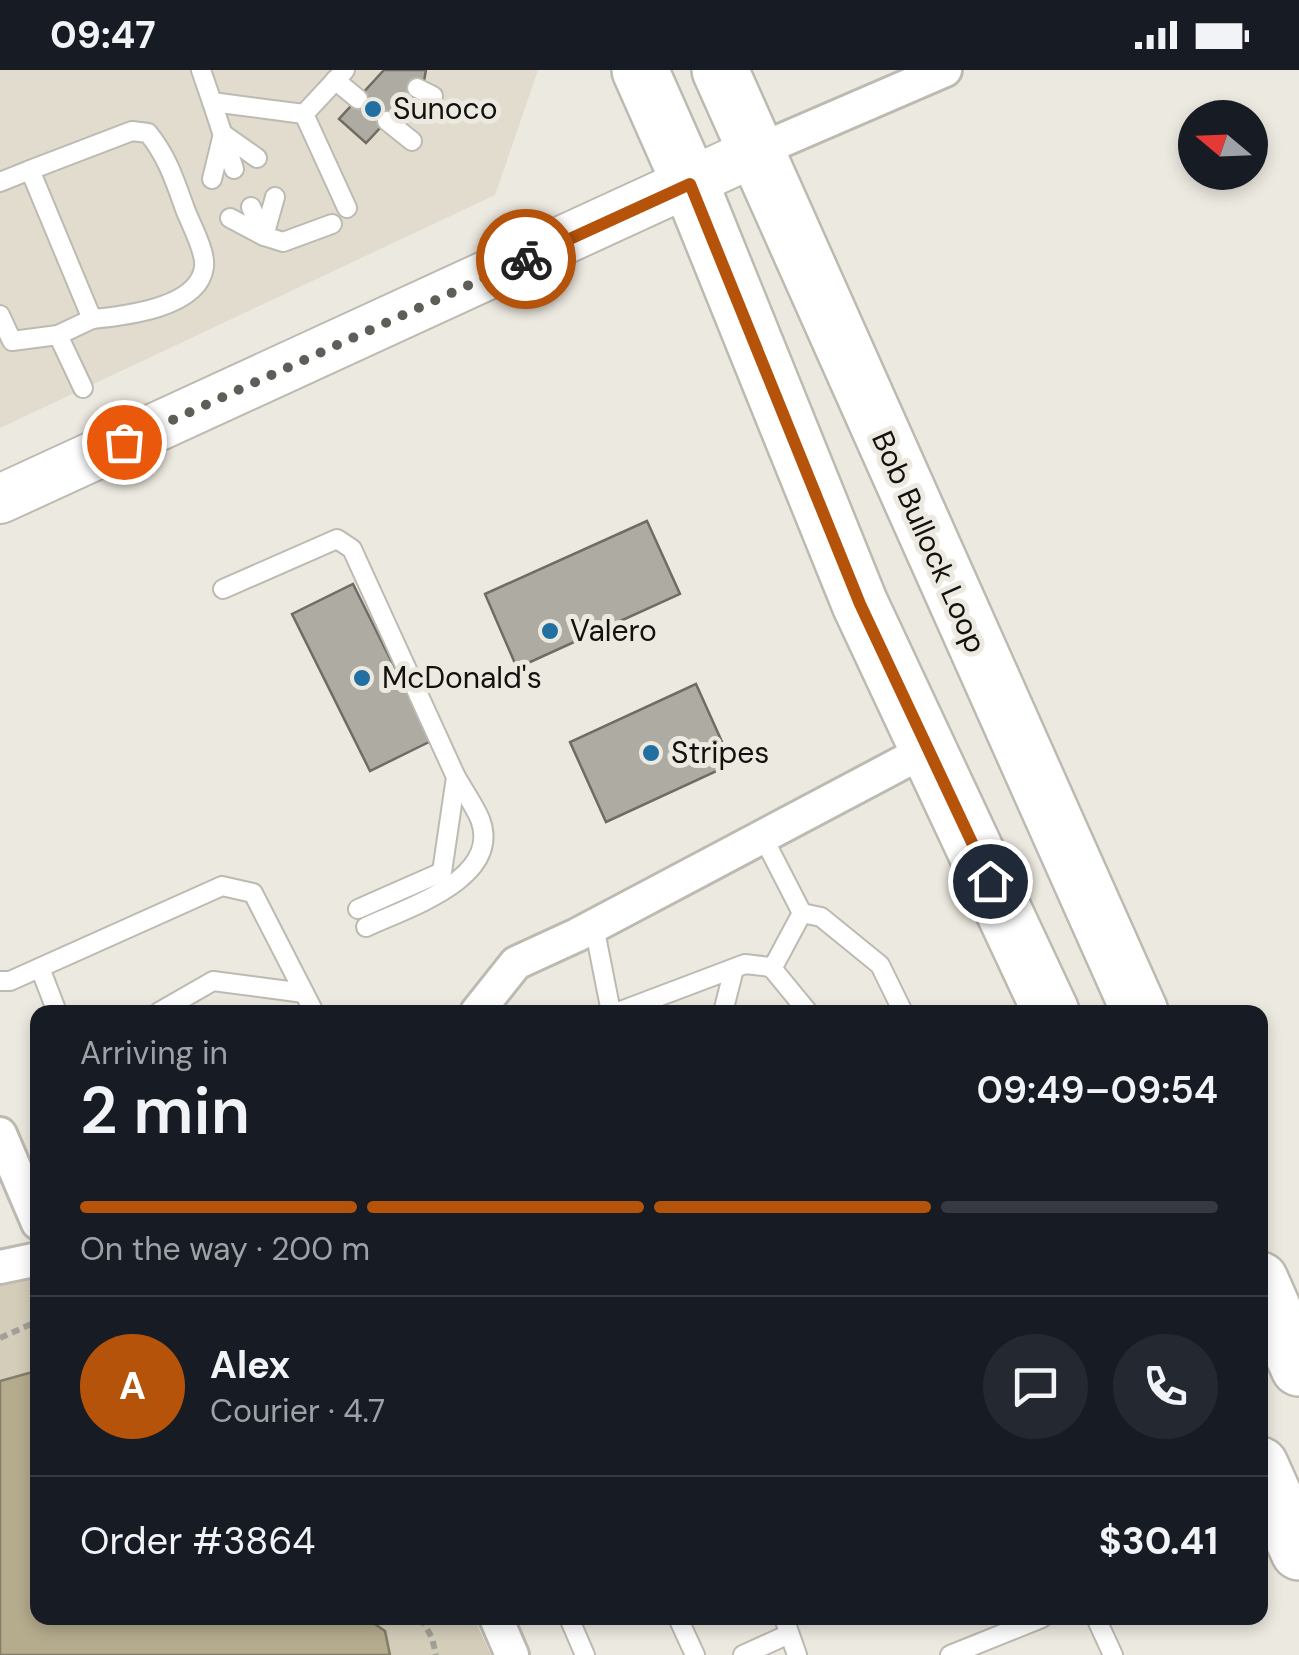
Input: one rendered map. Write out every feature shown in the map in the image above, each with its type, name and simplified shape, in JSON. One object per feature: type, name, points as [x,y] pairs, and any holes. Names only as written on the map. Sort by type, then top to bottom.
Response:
[{"type":"highway","points":[[640,70],[860,604],[1048,1005]]},
{"type":"highway","name":"Bob Bullock Loop","points":[[720,70],[1137,1005]]},
{"type":"highway","points":[[1268,1298],[1299,1368]]},
{"type":"highway","points":[[1268,1487],[1285,1532]]},
{"type":"main road","points":[[0,499],[754,152]]},
{"type":"street","points":[[754,152],[945,70]]},
{"type":"street","points":[[482,1005],[516,962],[594,926],[928,750]]},
{"type":"street","points":[[0,1134],[30,1204]]},
{"type":"street","points":[[0,1266],[30,1260]]},
{"type":"street","points":[[499,1625],[512,1655]]},
{"type":"lane","points":[[202,70],[234,169]]},
{"type":"lane","points":[[304,114],[340,75],[358,99]]},
{"type":"lane","points":[[212,102],[304,114]]},
{"type":"lane","points":[[304,114],[347,208]]},
{"type":"lane","points":[[387,121],[412,141]]},
{"type":"lane","points":[[0,182],[132,130],[148,133],[164,152],[205,264],[198,284],[180,298],[129,316],[92,319],[58,335],[6,345],[0,314]]},
{"type":"lane","points":[[222,134],[257,158]]},
{"type":"lane","points":[[212,178],[222,134]]},
{"type":"lane","points":[[30,170],[92,319]]},
{"type":"lane","points":[[264,236],[275,197]]},
{"type":"lane","points":[[251,208],[264,236]]},
{"type":"lane","points":[[230,218],[283,242],[332,224]]},
{"type":"lane","points":[[58,335],[83,388]]},
{"type":"lane","points":[[223,589],[337,539],[352,549],[456,778],[481,821],[482,846],[474,867],[456,884],[362,918],[442,872],[456,778]]},
{"type":"lane","points":[[763,837],[802,913]]},
{"type":"lane","points":[[0,981],[10,981],[222,886],[253,894],[310,1005]]},
{"type":"lane","points":[[772,968],[802,913]]},
{"type":"lane","points":[[802,913],[821,917],[880,965],[900,1005]]},
{"type":"lane","points":[[594,926],[613,1005]]},
{"type":"lane","points":[[635,1005],[745,964],[772,968],[802,1005]]},
{"type":"lane","points":[[40,968],[54,1005]]},
{"type":"lane","points":[[725,1005],[734,970]]},
{"type":"lane","points":[[172,1005],[213,981],[304,993]]},
{"type":"lane","points":[[572,1625],[585,1655]]},
{"type":"lane","points":[[681,1625],[695,1655]]},
{"type":"lane","points":[[950,1655],[1025,1625]]},
{"type":"lane","points":[[1099,1625],[1113,1655]]},
{"type":"lane","points":[[743,1655],[787,1626],[798,1655]]},
{"type":"path","points":[[0,1338],[30,1324]]},
{"type":"path","points":[[425,1625],[436,1655]]},
{"type":"shaded area","points":[[0,70],[538,70],[495,195],[0,428]]},
{"type":"shaded area","points":[[30,1270],[30,1625],[477,1625],[491,1655],[0,1655],[0,1276]]},
{"type":"shaded area","points":[[30,1373],[30,1625],[376,1625],[385,1631],[390,1655],[0,1655],[0,1381]]},
{"type":"building","name":"Sunoco","points":[[384,70],[426,70],[424,81],[366,143],[339,119]]},
{"type":"building","name":"Valero","points":[[647,521],[680,594],[517,668],[485,594]]},
{"type":"building","name":"McDonald's","points":[[353,584],[431,741],[370,771],[292,614]]},
{"type":"building","name":"Stripes","points":[[696,684],[732,764],[606,822],[570,742]]},
{"type":"way so far","points":[[124,442],[526,259]]},
{"type":"place","name":"Sunoco","points":[[373,109]]},
{"type":"place","name":"Valero","points":[[550,631]]},
{"type":"place","name":"McDonald's","points":[[362,678]]},
{"type":"place","name":"Stripes","points":[[651,753]]},
{"type":"route","points":[[526,259],[690,184],[860,604],[990,881]]}]
